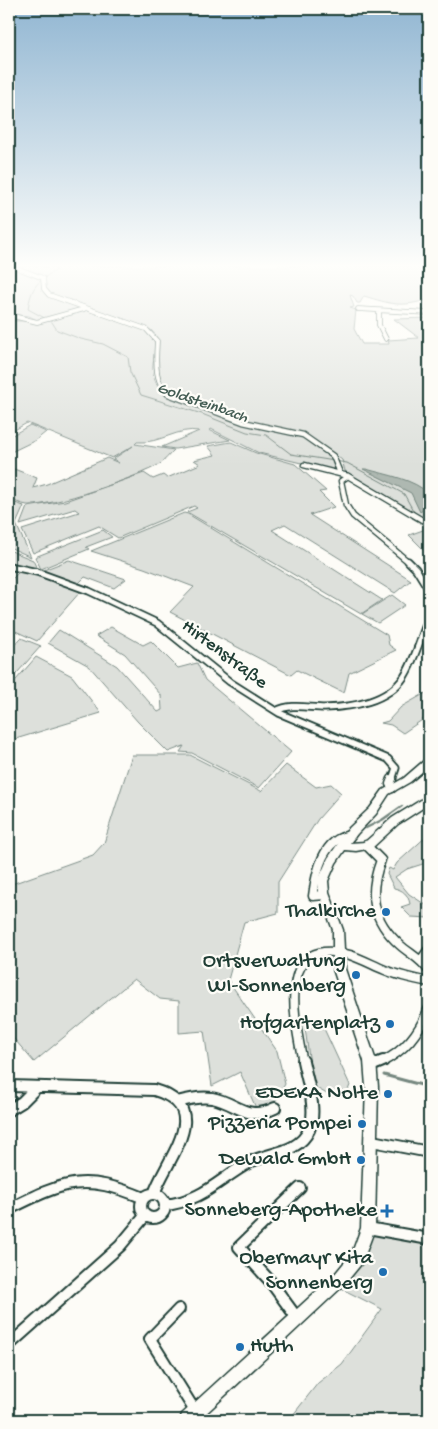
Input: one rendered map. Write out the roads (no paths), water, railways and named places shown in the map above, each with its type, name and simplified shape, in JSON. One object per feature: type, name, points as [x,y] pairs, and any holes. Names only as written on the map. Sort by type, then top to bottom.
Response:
[{"type":"main road","points":[[192,1416],[339,1280],[352,1266],[362,1249],[368,1228],[372,1141],[370,1066],[339,968],[338,925],[323,885],[326,873],[351,835],[392,788],[407,780],[429,761]]},
{"type":"main road","points":[[344,846],[366,846],[395,821],[429,799]]},
{"type":"street","points":[[151,333],[157,341],[156,371],[163,389],[171,396],[214,409],[243,422],[303,435],[336,460],[340,472]]},
{"type":"street","points":[[383,333],[386,339]]},
{"type":"street","points":[[304,465],[340,472],[429,524]]},
{"type":"street","points":[[348,476],[342,478],[341,481],[346,505],[353,516],[400,553],[416,569],[429,590]]},
{"type":"street","name":"Hirtenstraße","points":[[9,566],[37,572],[89,591],[157,624],[230,682],[276,711],[307,726],[388,759],[396,768],[390,784],[392,788]]},
{"type":"street","points":[[276,711],[288,706],[331,707],[366,701],[386,695],[400,684],[429,617]]},
{"type":"street","points":[[326,895],[313,896],[319,863],[336,841],[344,835],[351,835]]},
{"type":"street","points":[[366,846],[381,860],[378,867],[373,904],[376,912],[396,941],[421,960],[429,971]]},
{"type":"street","points":[[421,960],[429,949]]},
{"type":"street","points":[[165,1205],[180,1204],[207,1193],[248,1164],[294,1146],[307,1134],[311,1125],[312,1115],[294,1005],[296,973],[302,962],[318,954],[338,953],[352,956],[398,975],[429,982]]},
{"type":"street","points":[[370,1066],[381,1063],[408,1046],[419,1031],[429,1008]]},
{"type":"street","points":[[9,1086],[154,1090],[164,1093],[177,1102],[184,1117],[183,1134],[159,1178],[154,1194]]},
{"type":"street","points":[[9,1110],[22,1102],[37,1087]]},
{"type":"street","points":[[177,1102],[208,1097],[247,1114],[256,1115],[264,1114],[275,1108]]},
{"type":"street","points":[[372,1141],[429,1152]]},
{"type":"street","points":[[9,1209],[58,1186],[84,1181],[113,1185],[144,1198],[154,1194],[162,1197],[165,1205],[163,1212],[158,1217],[146,1216],[141,1206],[144,1198]]},
{"type":"street","points":[[298,1319],[270,1280],[239,1247],[300,1188]]},
{"type":"street","points":[[9,1346],[120,1246],[146,1216]]},
{"type":"street","points":[[368,1228],[429,1239]]},
{"type":"street","points":[[179,1309],[150,1339],[192,1416]]},
{"type":"waterway","name":"Goldsteinbach","points":[[64,333],[103,344],[128,357],[130,372],[141,395],[202,414],[247,432],[266,435],[291,454],[347,463],[404,494],[415,514]]},
{"type":"waterway","name":"Goldsteinbach","points":[[412,518],[426,526],[429,531]]},
{"type":"waterway","points":[[423,799],[429,794]]},
{"type":"waterway","points":[[366,828],[382,820],[402,806]]},
{"type":"waterway","points":[[384,1075],[429,1087]]},
{"type":"place","name":"Thalkirche","points":[[386,912]]},
{"type":"place","name":"Ortsverwaltung WI-Sonnenberg","points":[[356,975]]},
{"type":"place","name":"Hofgartenplatz","points":[[390,1024]]},
{"type":"place","name":"EDEKA Nolte","points":[[388,1094]]},
{"type":"place","name":"Pizzeria Pompei","points":[[362,1124]]},
{"type":"place","name":"Dewald GmbH","points":[[361,1160]]},
{"type":"place","name":"Sonneberg-Apotheke","points":[[387,1211]]},
{"type":"place","name":"Obermayr Kita Sonnenberg","points":[[383,1272]]},
{"type":"place","name":"Huth","points":[[240,1347]]}]
